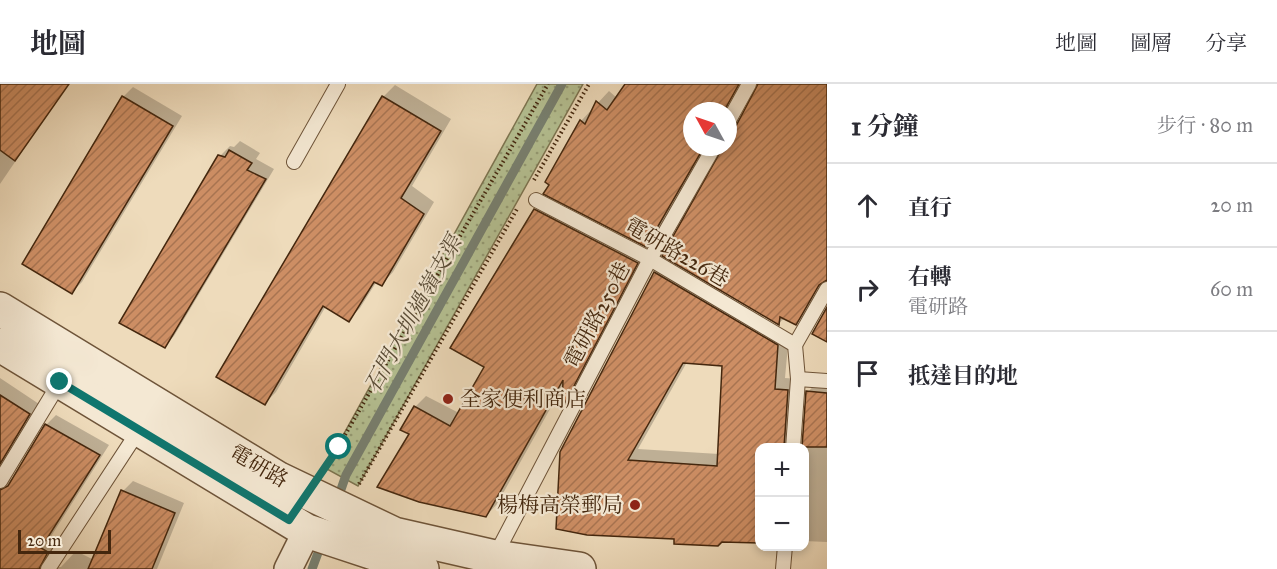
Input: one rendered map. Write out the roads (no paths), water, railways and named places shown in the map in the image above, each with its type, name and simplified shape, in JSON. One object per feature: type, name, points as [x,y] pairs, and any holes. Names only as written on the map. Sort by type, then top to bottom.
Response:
[{"type":"street","name":"電研路","points":[[0,309],[156,406],[309,494],[394,534],[493,563],[579,569]]},
{"type":"street","name":"電研路","points":[[0,345],[307,531],[422,569]]},
{"type":"street","points":[[288,569],[307,531]]},
{"type":"lane","points":[[294,162],[338,84]]},
{"type":"lane","points":[[737,106],[749,84]]},
{"type":"lane","name":"電研路250巷","points":[[493,563],[650,259],[709,156]]},
{"type":"lane","name":"電研路226巷","points":[[537,200],[650,259],[795,345]]},
{"type":"lane","points":[[793,443],[798,379],[795,345],[827,289]]},
{"type":"lane","points":[[798,379],[827,381]]},
{"type":"lane","points":[[0,481],[60,382]]},
{"type":"lane","points":[[48,569],[139,430]]},
{"type":"lane","points":[[783,569],[785,551]]},
{"type":"waterway","name":"石門大圳過嶺支渠","points":[[337,501],[346,475],[562,84]]},
{"type":"waterway","name":"石門大圳過嶺支渠","points":[[312,569],[322,542]]},
{"type":"place","name":"全家便利商店","points":[[448,399]]},
{"type":"place","name":"楊梅高榮郵局","points":[[635,505]]}]
